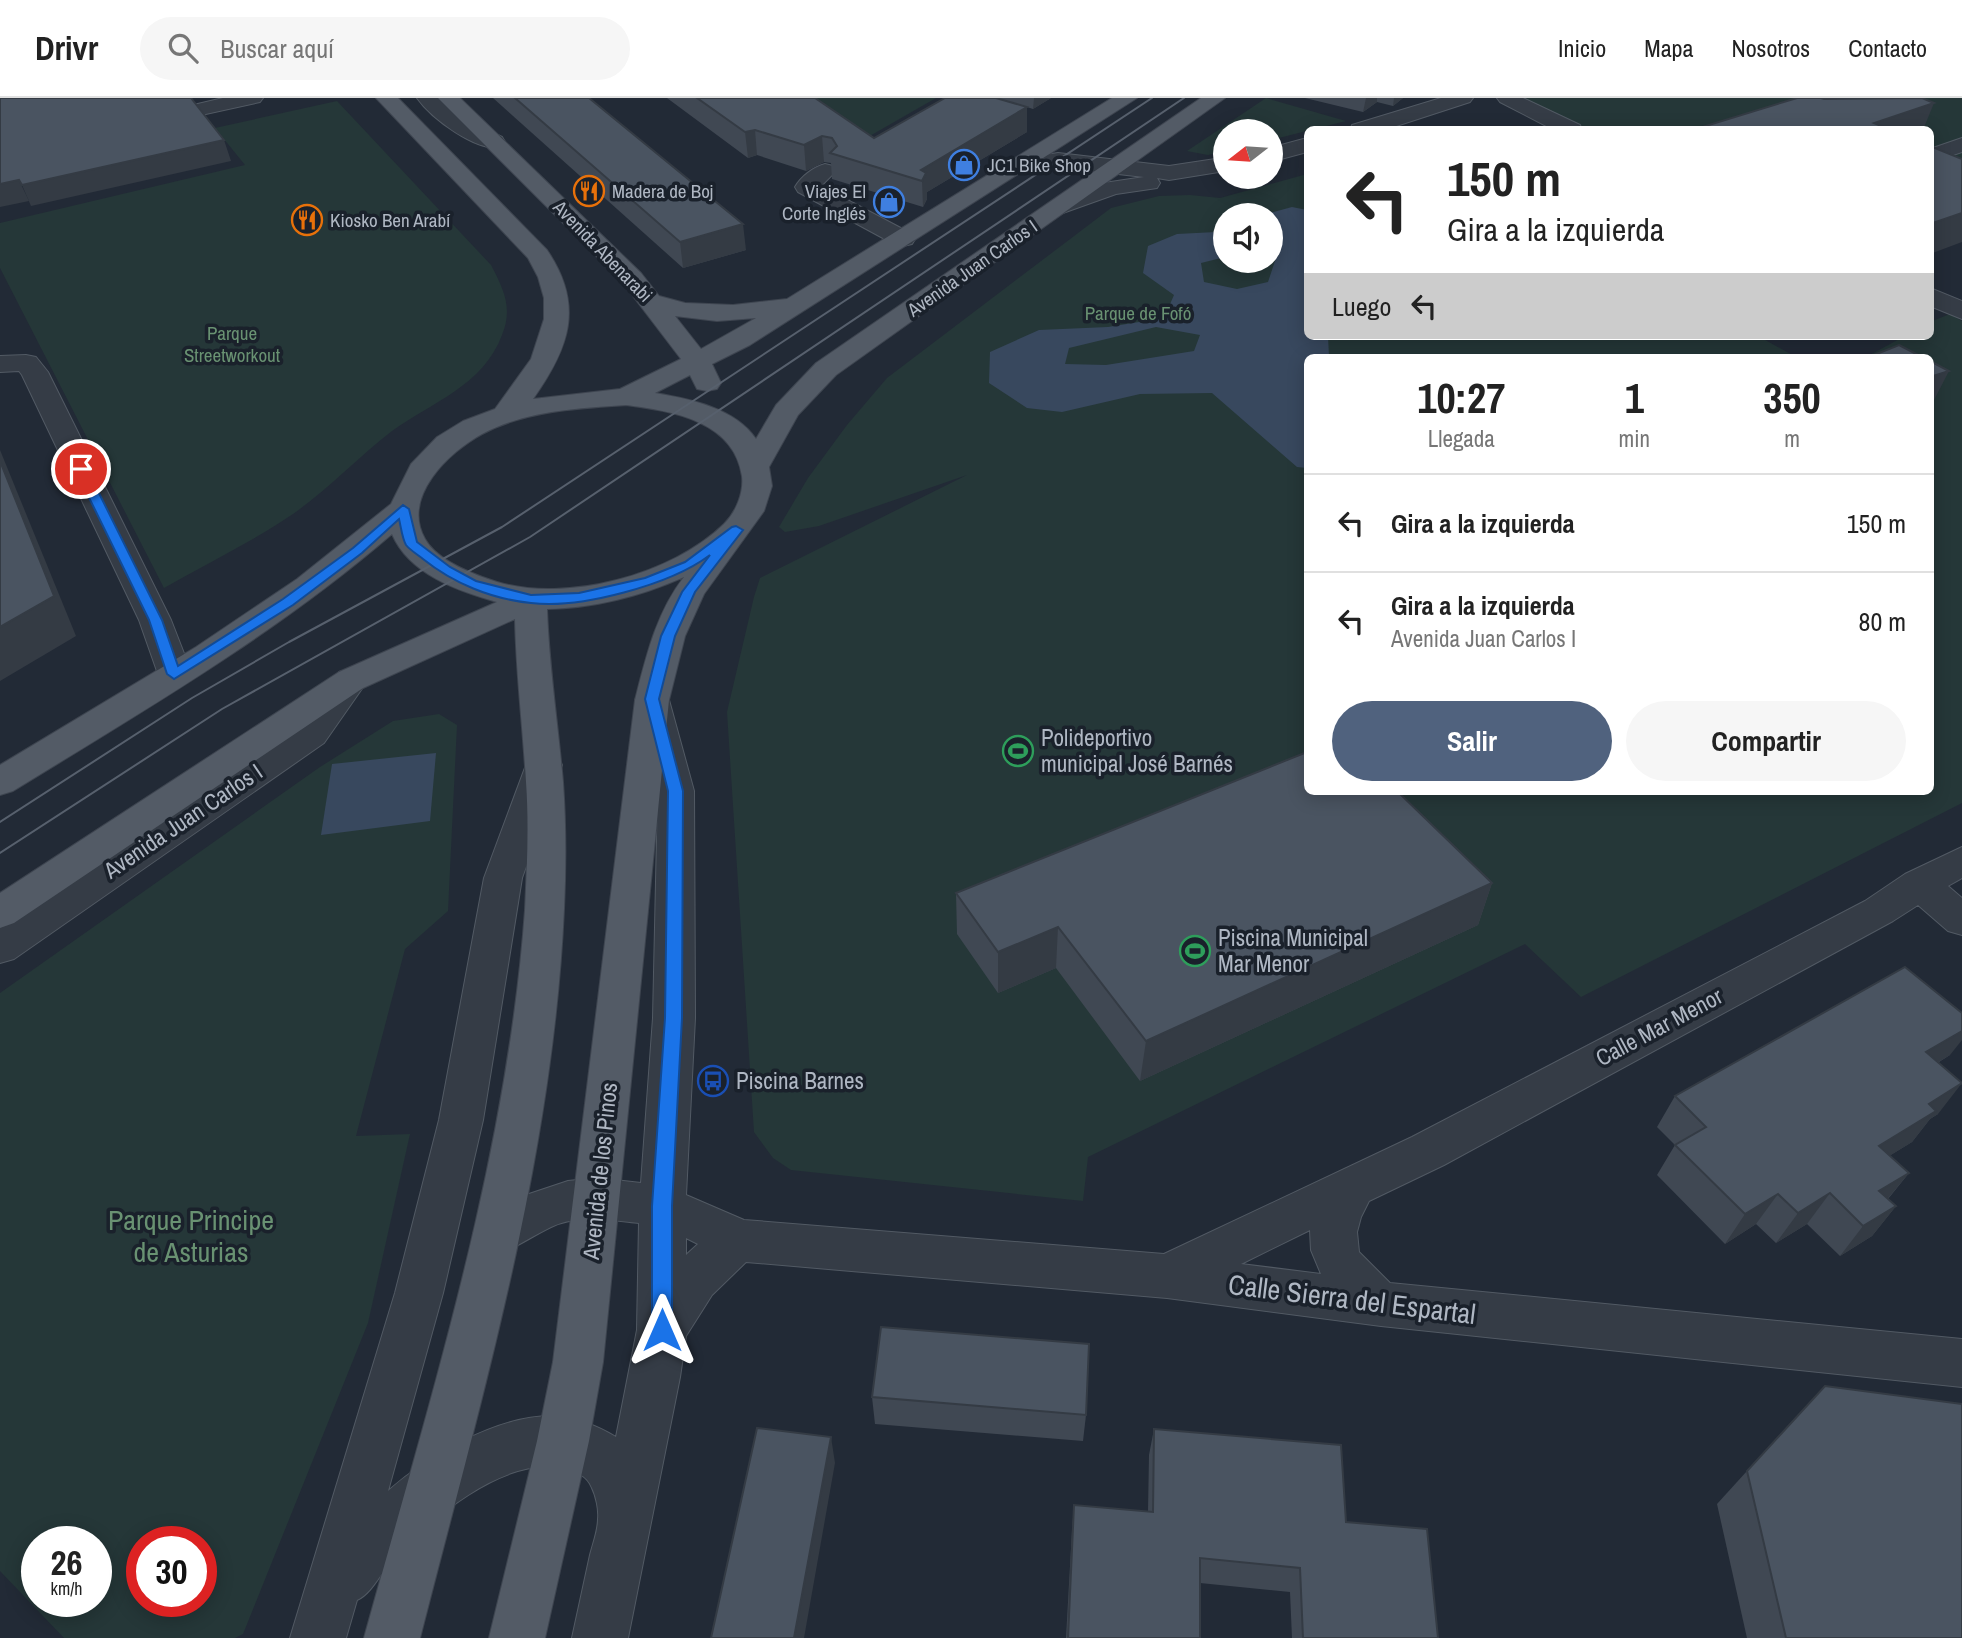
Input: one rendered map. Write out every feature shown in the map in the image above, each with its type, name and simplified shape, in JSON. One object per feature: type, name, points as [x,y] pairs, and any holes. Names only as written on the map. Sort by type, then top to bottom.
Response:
[{"type":"main road","points":[[386,98],[538,255],[554,282],[557,311],[548,356],[532,384],[505,415]]},
{"type":"main road","name":"Avenida Abenarabi","points":[[448,98],[583,228],[653,302],[697,361],[728,426],[744,443],[756,465]]},
{"type":"main road","points":[[626,397],[741,339],[1126,98]]},
{"type":"main road","name":"Avenida Juan Carlos I","points":[[756,465],[786,411],[826,369],[1215,98]]},
{"type":"main road","points":[[653,302],[681,310],[718,314],[781,307],[806,299]]},
{"type":"main road","points":[[0,782],[288,602],[357,550],[403,509],[417,474],[437,453],[459,437],[505,415],[572,399],[626,397],[687,408],[728,426]]},
{"type":"main road","name":"Avenida de los Pinos","points":[[517,1638],[563,1441],[578,1362],[652,699],[668,636],[689,592],[749,512],[757,493],[756,465]]},
{"type":"main road","points":[[403,509],[411,543],[451,575],[471,584],[531,599],[579,597],[650,581],[689,564],[736,530]]},
{"type":"main road","points":[[392,1638],[496,1234],[519,1121],[540,972],[547,867],[541,719],[531,654],[531,599]]},
{"type":"main road","name":"Avenida Juan Carlos I","points":[[0,913],[351,680],[531,599]]},
{"type":"street","points":[[192,111],[253,98]]},
{"type":"street","points":[[427,98],[459,126],[494,142]]},
{"type":"street","points":[[1373,126],[1463,98]]},
{"type":"street","points":[[1507,98],[1564,126]]},
{"type":"street","points":[[1151,143],[1155,150],[1169,160],[1213,167]]},
{"type":"street","points":[[1934,166],[1962,145]]},
{"type":"street","points":[[1283,151],[1304,146]]},
{"type":"street","points":[[1016,166],[1058,160],[1169,173],[1213,169]]},
{"type":"street","points":[[825,171],[806,187],[903,239]]},
{"type":"street","points":[[1060,206],[1127,185],[1197,181],[1213,173]]},
{"type":"street","points":[[1934,296],[1962,286]]},
{"type":"street","points":[[1934,298],[1962,312]]},
{"type":"street","points":[[13,363],[34,372],[156,620],[174,674]]},
{"type":"street","name":"Avenida Juan Carlos I","points":[[0,948],[310,734],[351,680]]},
{"type":"street","name":"Avenida de los Pinos","points":[[600,1638],[655,1377],[662,1330],[662,1206],[674,1018],[676,791],[652,699]]},
{"type":"street","points":[[323,1622],[422,1280],[461,1120],[503,878],[544,765]]},
{"type":"street","name":"Calle Mar Menor","points":[[1167,1276],[1427,1151],[1879,911],[1919,884],[1962,861]]},
{"type":"street","points":[[1919,884],[1962,920]]},
{"type":"street","points":[[1353,1187],[1332,1238],[1343,1270],[1357,1287],[1381,1304]]},
{"type":"street","name":"Calle Sierra del Espartal","points":[[496,1234],[539,1210],[568,1201],[597,1198],[662,1206],[741,1241],[1167,1276],[1381,1304],[1962,1363]]},
{"type":"street","points":[[662,1330],[694,1280],[711,1260],[741,1241]]},
{"type":"street","points":[[323,1622],[348,1570],[371,1542],[456,1473],[508,1449],[536,1442],[563,1441],[595,1453],[607,1464],[618,1484],[626,1517]]},
{"type":"green space","points":[[809,98],[936,98],[868,137]]},
{"type":"green space","points":[[1266,98],[1346,121],[1326,126],[1304,126],[1304,132],[1283,137],[1283,119],[1235,119]]},
{"type":"green space","points":[[1507,98],[1962,98],[1962,185],[1934,173],[1934,126],[1566,126]]},
{"type":"green space","name":"Parque Streetworkout","points":[[337,101],[491,265],[500,283],[507,308],[502,335],[493,353],[469,380],[392,431],[293,514],[164,588],[0,268],[0,223],[245,165],[215,128]]},
{"type":"green space","points":[[1213,134],[1213,154],[1187,151]]},
{"type":"green space","name":"Polideportivo municipal José Barnés","points":[[1304,175],[1304,340],[1765,340],[1791,354],[1304,354],[1304,795],[1934,795],[1934,354],[1872,354],[1898,340],[1934,340],[1934,320],[1950,314],[1962,321],[1962,803],[1581,997],[1525,944],[1088,1157],[1083,1201],[791,1170],[773,1158],[754,1132],[727,712],[754,597],[760,578],[967,475],[819,526],[785,532],[779,527],[808,478],[847,425],[887,378],[1111,208],[1159,196],[1220,198],[1253,189],[1283,189],[1283,181]]},
{"type":"green space","name":"Parque Principe de Asturias","points":[[439,714],[457,725],[448,911],[405,949],[356,1136],[410,1134],[368,1323],[243,1634],[235,1638],[64,1638],[44,1617],[112,1617],[112,1526],[21,1526],[21,1593],[0,1571],[0,993],[320,767],[393,721]]},
{"type":"water","points":[[1292,207],[1304,209],[1304,340],[1328,340],[1329,354],[1304,354],[1304,468],[1297,467],[1212,393],[1140,394],[1062,412],[1027,408],[989,383],[990,352],[1039,330],[1108,327],[1164,318],[1174,295],[1143,273],[1148,246],[1177,234],[1213,232],[1213,260],[1201,263],[1204,282],[1237,289],[1268,282],[1271,273],[1283,273],[1283,209]],"holes":[[[1156,327],[1200,335],[1194,351],[1106,365],[1065,364],[1069,348]]]},
{"type":"water","points":[[436,753],[430,821],[321,835],[332,764]]},
{"type":"building","points":[[0,98],[191,98],[224,140],[22,185],[19,180],[0,184]]},
{"type":"building","points":[[515,98],[589,98],[743,224],[680,242]]},
{"type":"building","points":[[697,98],[815,98],[874,138],[945,98],[996,98],[1027,107],[921,170],[926,173],[922,181],[830,153],[837,146],[832,138],[822,136],[804,145],[755,130],[745,132]]},
{"type":"building","points":[[1797,98],[1922,98],[1934,103],[1874,123],[1881,126],[1706,126]]},
{"type":"building","points":[[1934,148],[1962,159],[1962,213],[1934,223]]},
{"type":"building","points":[[1899,345],[1916,354],[1876,354]]},
{"type":"building","points":[[1934,363],[1949,371],[1934,376]]},
{"type":"building","points":[[0,461],[54,596],[0,627]]},
{"type":"building","name":"Piscina Municipal Mar Menor","points":[[1304,753],[1304,795],[1401,795],[1492,883],[1146,1041],[1058,927],[998,952],[956,893]]},
{"type":"building","points":[[1905,967],[1962,1013],[1962,1031],[1926,1052],[1962,1083],[1929,1104],[1936,1111],[1879,1146],[1909,1173],[1879,1191],[1896,1206],[1863,1226],[1830,1193],[1798,1213],[1778,1194],[1745,1214],[1675,1145],[1706,1127],[1675,1096]]},
{"type":"building","points":[[881,1327],[1089,1344],[1086,1415],[872,1397]]},
{"type":"building","points":[[1825,1386],[1962,1404],[1962,1638],[1786,1638],[1747,1471]]},
{"type":"building","points":[[757,1428],[831,1437],[794,1638],[711,1638]]},
{"type":"building","points":[[1154,1429],[1341,1445],[1346,1522],[1427,1529],[1438,1638],[1303,1638],[1300,1568],[1200,1558],[1200,1638],[1068,1638],[1074,1505],[1153,1512]]},
{"type":"tram line","points":[[0,822],[192,698],[289,642],[502,527],[1152,98]]},
{"type":"tram line","points":[[0,853],[222,709],[530,537],[1184,98]]},
{"type":"place","name":"JC1 Bike Shop","points":[[964,165]]},
{"type":"place","name":"Madera de Boj","points":[[589,191]]},
{"type":"place","name":"Viajes El Corte Inglés","points":[[889,202]]},
{"type":"place","name":"Kiosko Ben Arabí","points":[[307,220]]},
{"type":"place","name":"Polideportivo municipal José Barnés","points":[[1018,751]]},
{"type":"place","name":"Piscina Municipal Mar Menor","points":[[1195,951]]},
{"type":"place","name":"Piscina Barnes","points":[[713,1081]]},
{"type":"route","points":[[81,469],[156,620],[174,674],[288,602],[357,550],[403,509],[411,543],[435,563],[458,579],[471,584],[531,599],[579,597],[650,581],[689,564],[736,530],[689,592],[668,636],[652,699],[676,791],[674,1018],[662,1206],[662,1330]]},
{"type":"park label","name":"Parque de Fofó","points":[[1138,313]]}]
